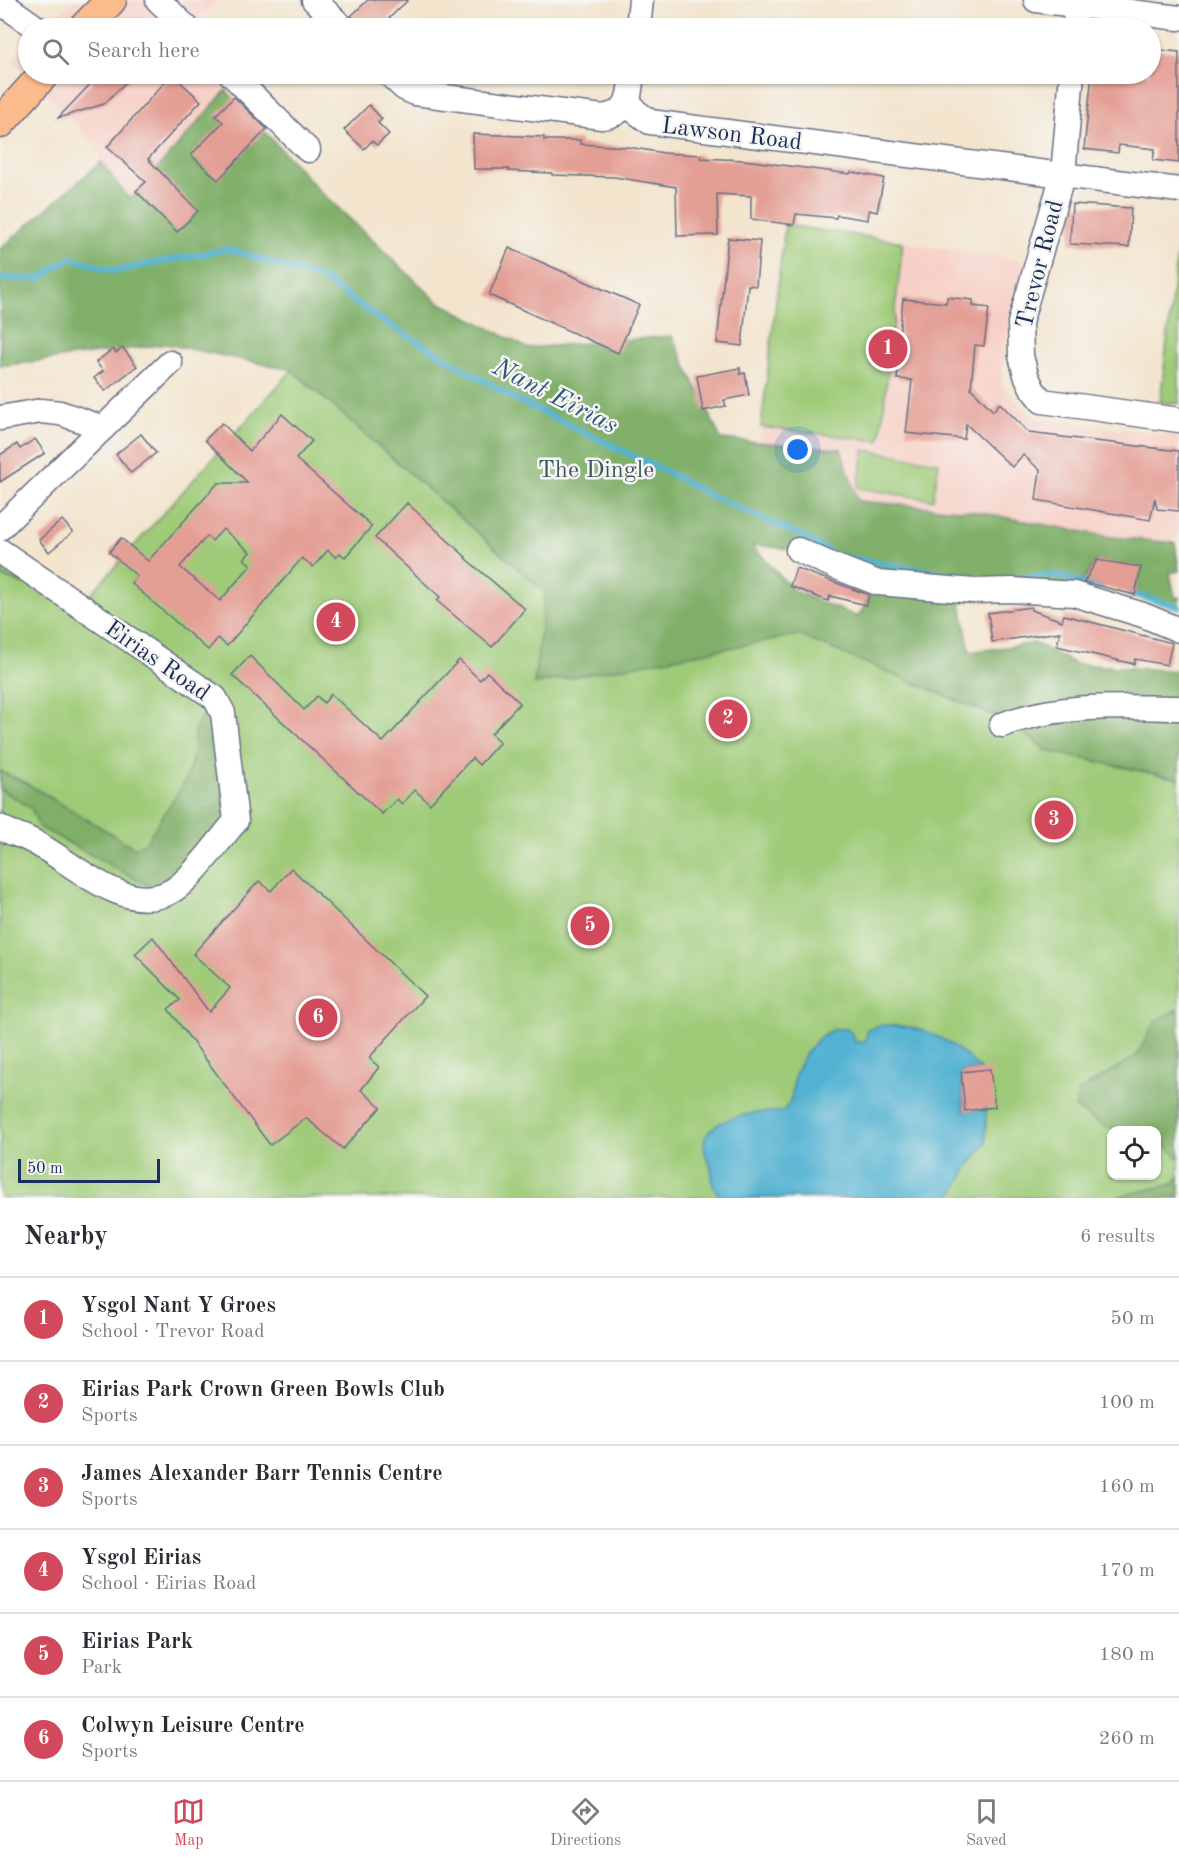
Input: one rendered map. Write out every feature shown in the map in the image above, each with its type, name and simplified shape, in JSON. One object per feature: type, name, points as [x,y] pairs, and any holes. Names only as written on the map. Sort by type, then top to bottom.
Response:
[{"type":"main road","points":[[94,18],[111,0]]},
{"type":"main road","points":[[0,123],[35,84]]},
{"type":"street","points":[[158,0],[176,18]]},
{"type":"street","points":[[314,0],[333,18]]},
{"type":"street","points":[[639,18],[641,0]]},
{"type":"street","points":[[1036,0],[1076,11],[1179,18]]},
{"type":"street","points":[[0,2],[23,18]]},
{"type":"street","points":[[241,84],[308,150]]},
{"type":"street","points":[[400,84],[416,93],[602,117],[622,109],[628,100],[630,84]]},
{"type":"street","points":[[1063,174],[1071,84]]},
{"type":"street","name":"Lawson Road","points":[[628,100],[635,111],[650,122],[1063,174]]},
{"type":"street","name":"Trevor Road","points":[[1179,190],[1063,174],[1020,324],[1021,356],[1026,375],[1042,400],[1179,420]]},
{"type":"street","points":[[0,528],[170,363]]},
{"type":"street","points":[[0,418],[41,411],[60,413],[103,428]]},
{"type":"street","points":[[798,550],[878,583],[974,591],[1012,590],[1074,594],[1143,615],[1179,630]]},
{"type":"street","name":"Eirias Road","points":[[0,551],[215,698],[224,713],[236,821],[188,878],[170,892],[149,898],[132,897],[114,891],[29,839],[0,827]]},
{"type":"street","points":[[1002,725],[1064,709],[1179,708]]},
{"type":"shaded area","points":[[74,0],[219,0],[198,18],[55,18]]},
{"type":"shaded area","points":[[18,53],[18,67],[11,60]]},
{"type":"shaded area","points":[[35,84],[233,84],[129,201],[101,162],[97,146]]},
{"type":"shaded area","points":[[785,225],[1025,261],[1010,312],[1001,385],[1023,409],[1039,419],[1179,436],[1179,536],[1168,542],[1111,537],[971,511],[858,501],[841,449],[759,442]]},
{"type":"green space","name":"The Dingle","points":[[226,90],[317,188],[437,301],[527,348],[672,336],[721,439],[841,449],[858,501],[971,511],[1111,537],[1175,543],[1179,571],[1170,573],[1175,598],[1179,597],[1179,607],[1135,595],[1140,567],[1097,560],[1074,594],[958,589],[970,652],[1035,643],[1075,664],[1179,671],[1179,779],[1047,751],[1009,722],[798,635],[534,684],[545,592],[292,370],[166,344],[0,366],[0,249],[101,162],[130,200]],"holes":[[[752,545],[798,550],[878,583],[858,617],[794,591]]]},
{"type":"green space","points":[[785,225],[903,242],[880,441],[761,427]]},
{"type":"green space","points":[[1179,237],[1179,404],[1160,402]]},
{"type":"green space","points":[[292,370],[545,592],[535,684],[798,634],[1009,722],[1179,719],[1179,1198],[0,1198],[0,553],[80,606]]},
{"type":"green space","points":[[864,450],[939,462],[933,500],[858,488]]},
{"type":"green space","points":[[0,563],[25,585],[0,576]]},
{"type":"green space","points":[[203,714],[216,733],[226,821],[182,874],[151,887],[39,827],[31,808],[0,789],[0,771],[26,783],[135,848],[146,842],[186,780],[194,753],[194,730]]},
{"type":"green space","points":[[1179,1008],[1179,1158],[1161,1141],[1161,1126],[1107,1126],[1107,1128],[1075,1108],[1078,1092],[1136,1056],[1156,1021]]},
{"type":"green space","points":[[1179,1176],[1179,1198],[1121,1198],[1120,1196],[1173,1184]]},
{"type":"water","points":[[880,1025],[910,1027],[935,1035],[958,1049],[980,1069],[961,1072],[964,1111],[986,1109],[986,1143],[968,1167],[953,1194],[943,1198],[721,1198],[714,1186],[711,1168],[704,1149],[706,1136],[713,1128],[734,1117],[781,1112],[790,1102],[795,1076],[801,1062],[816,1040],[830,1031],[847,1029],[853,1035],[855,1042],[866,1042],[867,1030]]},
{"type":"building","points":[[368,0],[408,0],[389,18],[353,18],[351,16]]},
{"type":"building","points":[[1161,50],[1179,52],[1179,163],[1153,160],[1155,149],[1119,145],[1118,153],[1084,149],[1091,84],[1161,84]]},
{"type":"building","points":[[90,84],[124,84],[104,104],[58,118]]},
{"type":"building","points":[[163,84],[183,84],[201,101],[148,159],[198,211],[177,232],[136,191],[146,182],[107,147]]},
{"type":"building","points":[[234,97],[267,129],[218,180],[191,155],[223,122],[215,116]]},
{"type":"building","points":[[369,105],[382,119],[378,123],[389,134],[377,145],[372,141],[364,149],[344,130]]},
{"type":"building","points":[[473,134],[544,137],[544,140],[580,140],[580,144],[701,155],[700,158],[744,160],[884,178],[877,212],[869,210],[868,220],[837,215],[836,218],[796,214],[794,225],[751,219],[751,196],[717,194],[718,235],[677,236],[676,187],[614,177],[552,175],[552,173],[508,171],[509,169],[474,169]]},
{"type":"building","points":[[1072,204],[1131,208],[1129,247],[1070,244]]},
{"type":"building","points":[[728,238],[760,241],[756,286],[748,285],[742,346],[717,343]]},
{"type":"building","points":[[509,248],[639,305],[618,353],[489,295]]},
{"type":"building","points":[[947,297],[973,300],[973,306],[989,308],[984,346],[975,345],[971,388],[993,411],[1000,403],[1029,433],[1179,451],[1179,511],[1157,509],[1155,498],[1150,520],[1036,500],[1040,470],[1023,455],[1012,467],[966,424],[964,439],[906,433],[912,380],[897,379],[903,299],[946,303]]},
{"type":"building","points":[[123,348],[137,366],[105,391],[94,378],[103,371],[96,362],[113,349],[116,353]]},
{"type":"building","points":[[740,368],[740,374],[745,373],[749,395],[724,400],[726,406],[703,411],[697,376]]},
{"type":"building","points":[[282,414],[312,441],[296,459],[372,526],[345,557],[340,553],[336,558],[328,550],[313,567],[302,558],[227,646],[218,638],[208,650],[131,583],[137,576],[109,552],[121,538],[148,561],[218,483],[248,483],[205,440],[222,423],[250,451]],"holes":[[[223,529],[250,552],[244,559],[251,565],[220,601],[180,567],[207,536],[212,541]]]},
{"type":"building","points":[[141,434],[156,453],[131,473],[116,454]]},
{"type":"building","points":[[35,439],[45,453],[0,482],[0,455],[17,444],[20,449]]},
{"type":"building","points":[[407,503],[465,558],[525,609],[492,647],[437,601],[440,597],[375,538]]},
{"type":"building","points":[[62,520],[73,532],[49,552],[39,540]]},
{"type":"building","points":[[1097,560],[1141,567],[1135,595],[1084,582]]},
{"type":"building","points":[[796,568],[869,595],[866,605],[830,596],[828,601],[790,586]]},
{"type":"building","points":[[1031,607],[1031,610],[1062,621],[1064,615],[1172,643],[1167,665],[1135,659],[1134,664],[1057,646],[1060,632],[992,642],[988,613]]},
{"type":"building","points":[[250,656],[304,710],[317,696],[324,703],[331,694],[383,742],[459,660],[480,680],[487,672],[520,703],[491,734],[500,742],[479,765],[472,758],[430,804],[415,790],[402,804],[397,799],[382,814],[232,675]]},
{"type":"building","points":[[291,868],[425,996],[369,1058],[379,1067],[361,1090],[381,1107],[343,1149],[306,1118],[270,1145],[168,1009],[180,1000],[135,954],[153,937],[209,1012],[230,988],[193,954],[259,881],[271,891]]},
{"type":"building","points":[[990,1069],[995,1107],[965,1111],[961,1072]]},
{"type":"waterway","name":"Nant Eirias","points":[[0,278],[39,279],[70,258],[114,271],[228,249],[321,278],[378,318],[515,399],[830,552]]},
{"type":"waterway","name":"Nant Eirias","points":[[839,556],[983,580]]},
{"type":"waterway","name":"Nant Eirias","points":[[1008,579],[1052,575],[1101,586]]},
{"type":"waterway","name":"Nant Eirias","points":[[1129,593],[1179,607]]},
{"type":"place","name":"Ysgol Nant Y Groes","points":[[888,349]]},
{"type":"place","name":"Ysgol Eirias","points":[[336,622]]},
{"type":"place","name":"Eirias Park Crown Green Bowls Club","points":[[728,719]]},
{"type":"place","name":"James Alexander Barr Tennis Centre","points":[[1054,820]]},
{"type":"place","name":"Eirias Park","points":[[590,926]]},
{"type":"place","name":"Colwyn Leisure Centre","points":[[318,1018]]}]
